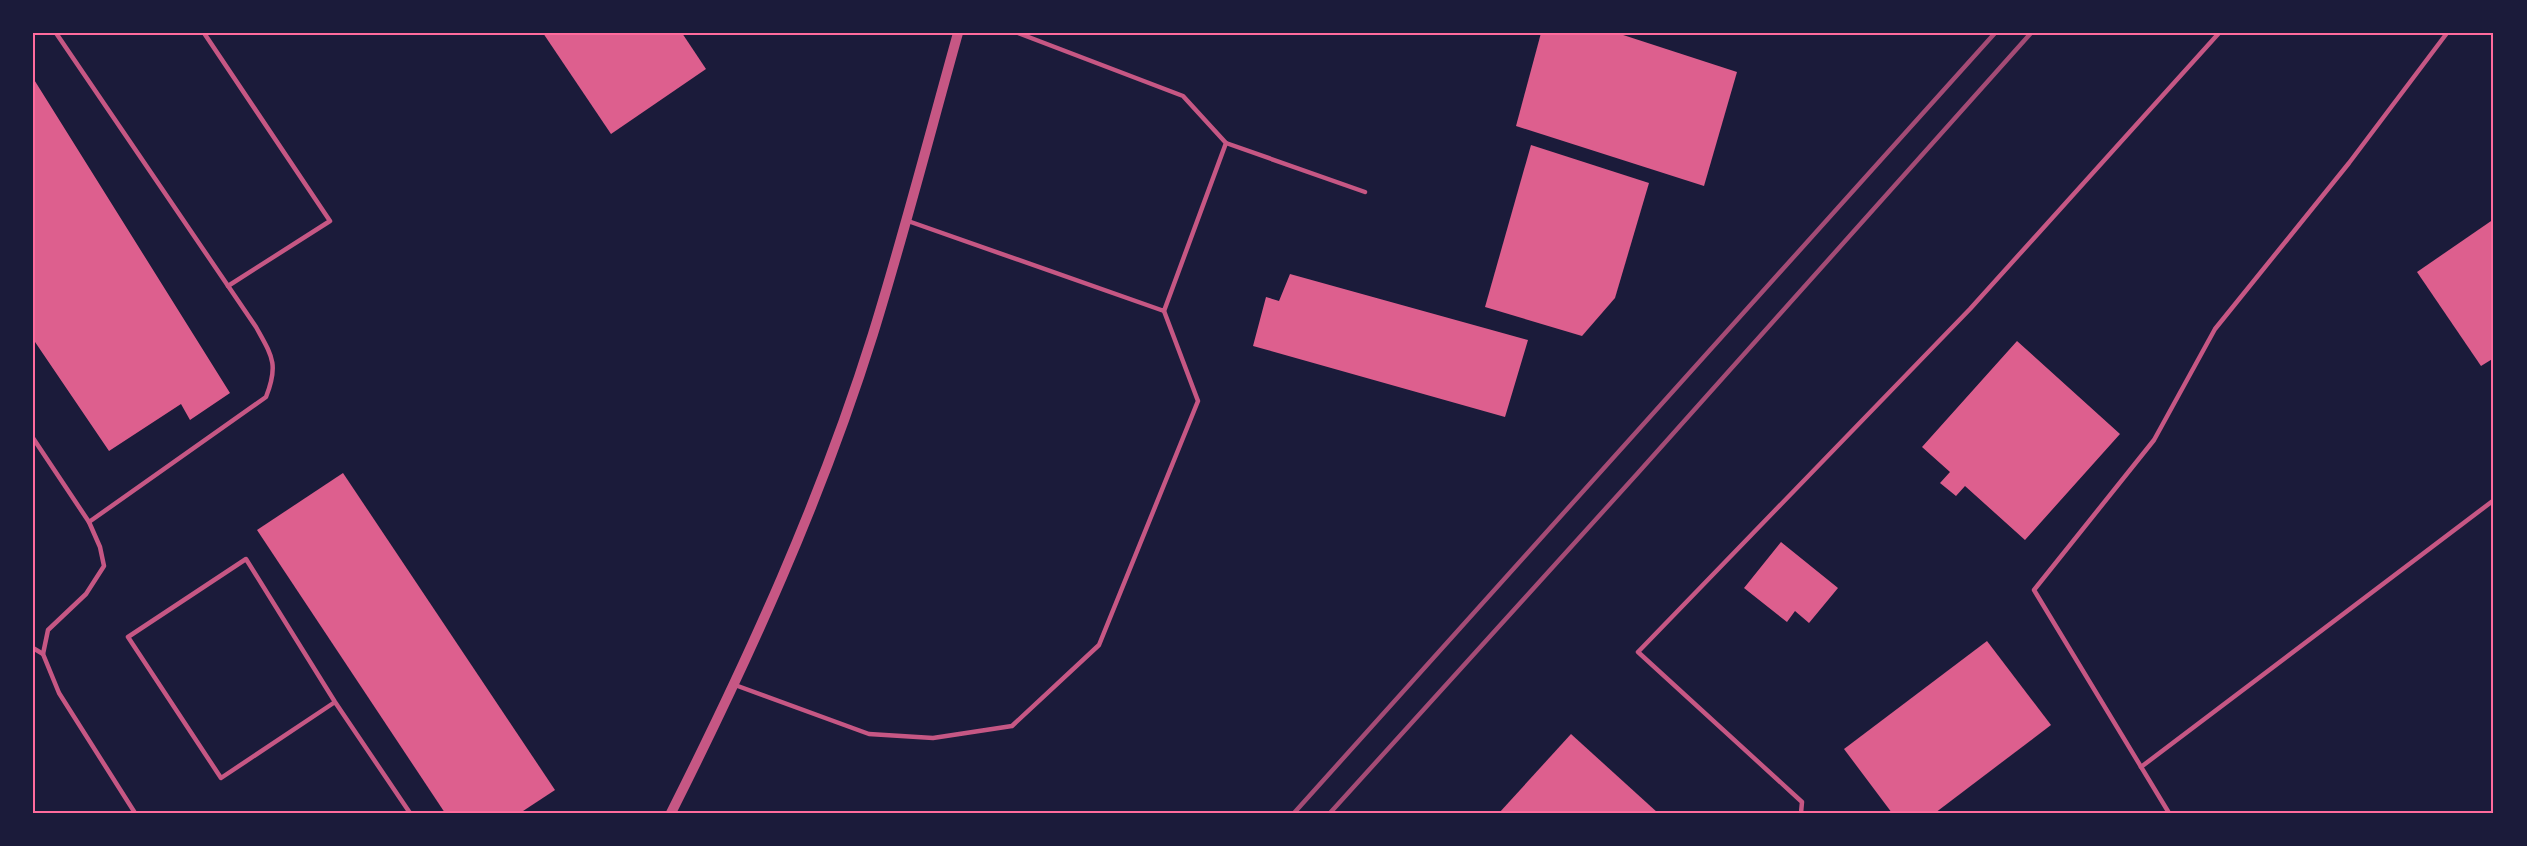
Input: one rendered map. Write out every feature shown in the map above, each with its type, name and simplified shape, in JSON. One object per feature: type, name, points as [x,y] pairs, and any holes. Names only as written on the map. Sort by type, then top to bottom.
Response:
[{"type":"street","points":[[671,813],[764,621],[822,477],[873,334],[958,33]]},
{"type":"lane","points":[[56,33],[272,354],[274,377],[266,397],[89,522]]},
{"type":"lane","points":[[204,33],[330,221],[228,286]]},
{"type":"lane","points":[[1018,33],[1183,96],[1226,143],[1365,192]]},
{"type":"lane","points":[[1801,813],[1802,802],[1638,652],[1970,309],[2219,33]]},
{"type":"lane","points":[[2169,813],[2034,590],[2154,440],[2215,328],[2349,163],[2447,33]]},
{"type":"lane","points":[[734,685],[869,734],[933,738],[1012,726],[1099,645],[1198,401],[1164,311],[1226,143]]},
{"type":"lane","points":[[905,220],[1164,311]]},
{"type":"lane","points":[[33,438],[89,522],[100,547],[104,566],[86,594],[48,630],[43,654],[59,693],[135,813]]},
{"type":"lane","points":[[2141,767],[2494,500]]},
{"type":"lane","points":[[336,702],[221,778],[128,637],[246,559],[336,702],[410,813]]},
{"type":"lane","points":[[33,648],[43,654]]},
{"type":"building","points":[[543,33],[682,33],[706,69],[611,134]]},
{"type":"building","points":[[1541,33],[1617,33],[1737,72],[1704,186],[1516,126]]},
{"type":"building","points":[[33,78],[230,393],[190,420],[181,404],[109,451],[33,339]]},
{"type":"building","points":[[1531,145],[1649,183],[1615,298],[1582,336],[1485,307]]},
{"type":"building","points":[[2494,219],[2494,358],[2481,366],[2417,272]]},
{"type":"building","points":[[1290,274],[1528,340],[1505,417],[1253,346],[1266,297],[1279,301]]},
{"type":"building","points":[[2017,341],[2120,434],[2025,540],[1965,486],[1956,496],[1940,483],[1950,472],[1922,447]]},
{"type":"building","points":[[343,473],[555,790],[520,813],[445,813],[257,530]]},
{"type":"building","points":[[1781,542],[1838,588],[1809,623],[1795,611],[1787,622],[1744,588]]},
{"type":"building","points":[[1987,641],[2051,725],[1935,813],[1892,813],[1844,749]]},
{"type":"building","points":[[1571,734],[1658,813],[1499,813]]},
{"type":"railway","points":[[1294,813],[1995,33]]},
{"type":"railway","points":[[1330,813],[2031,33]]}]
